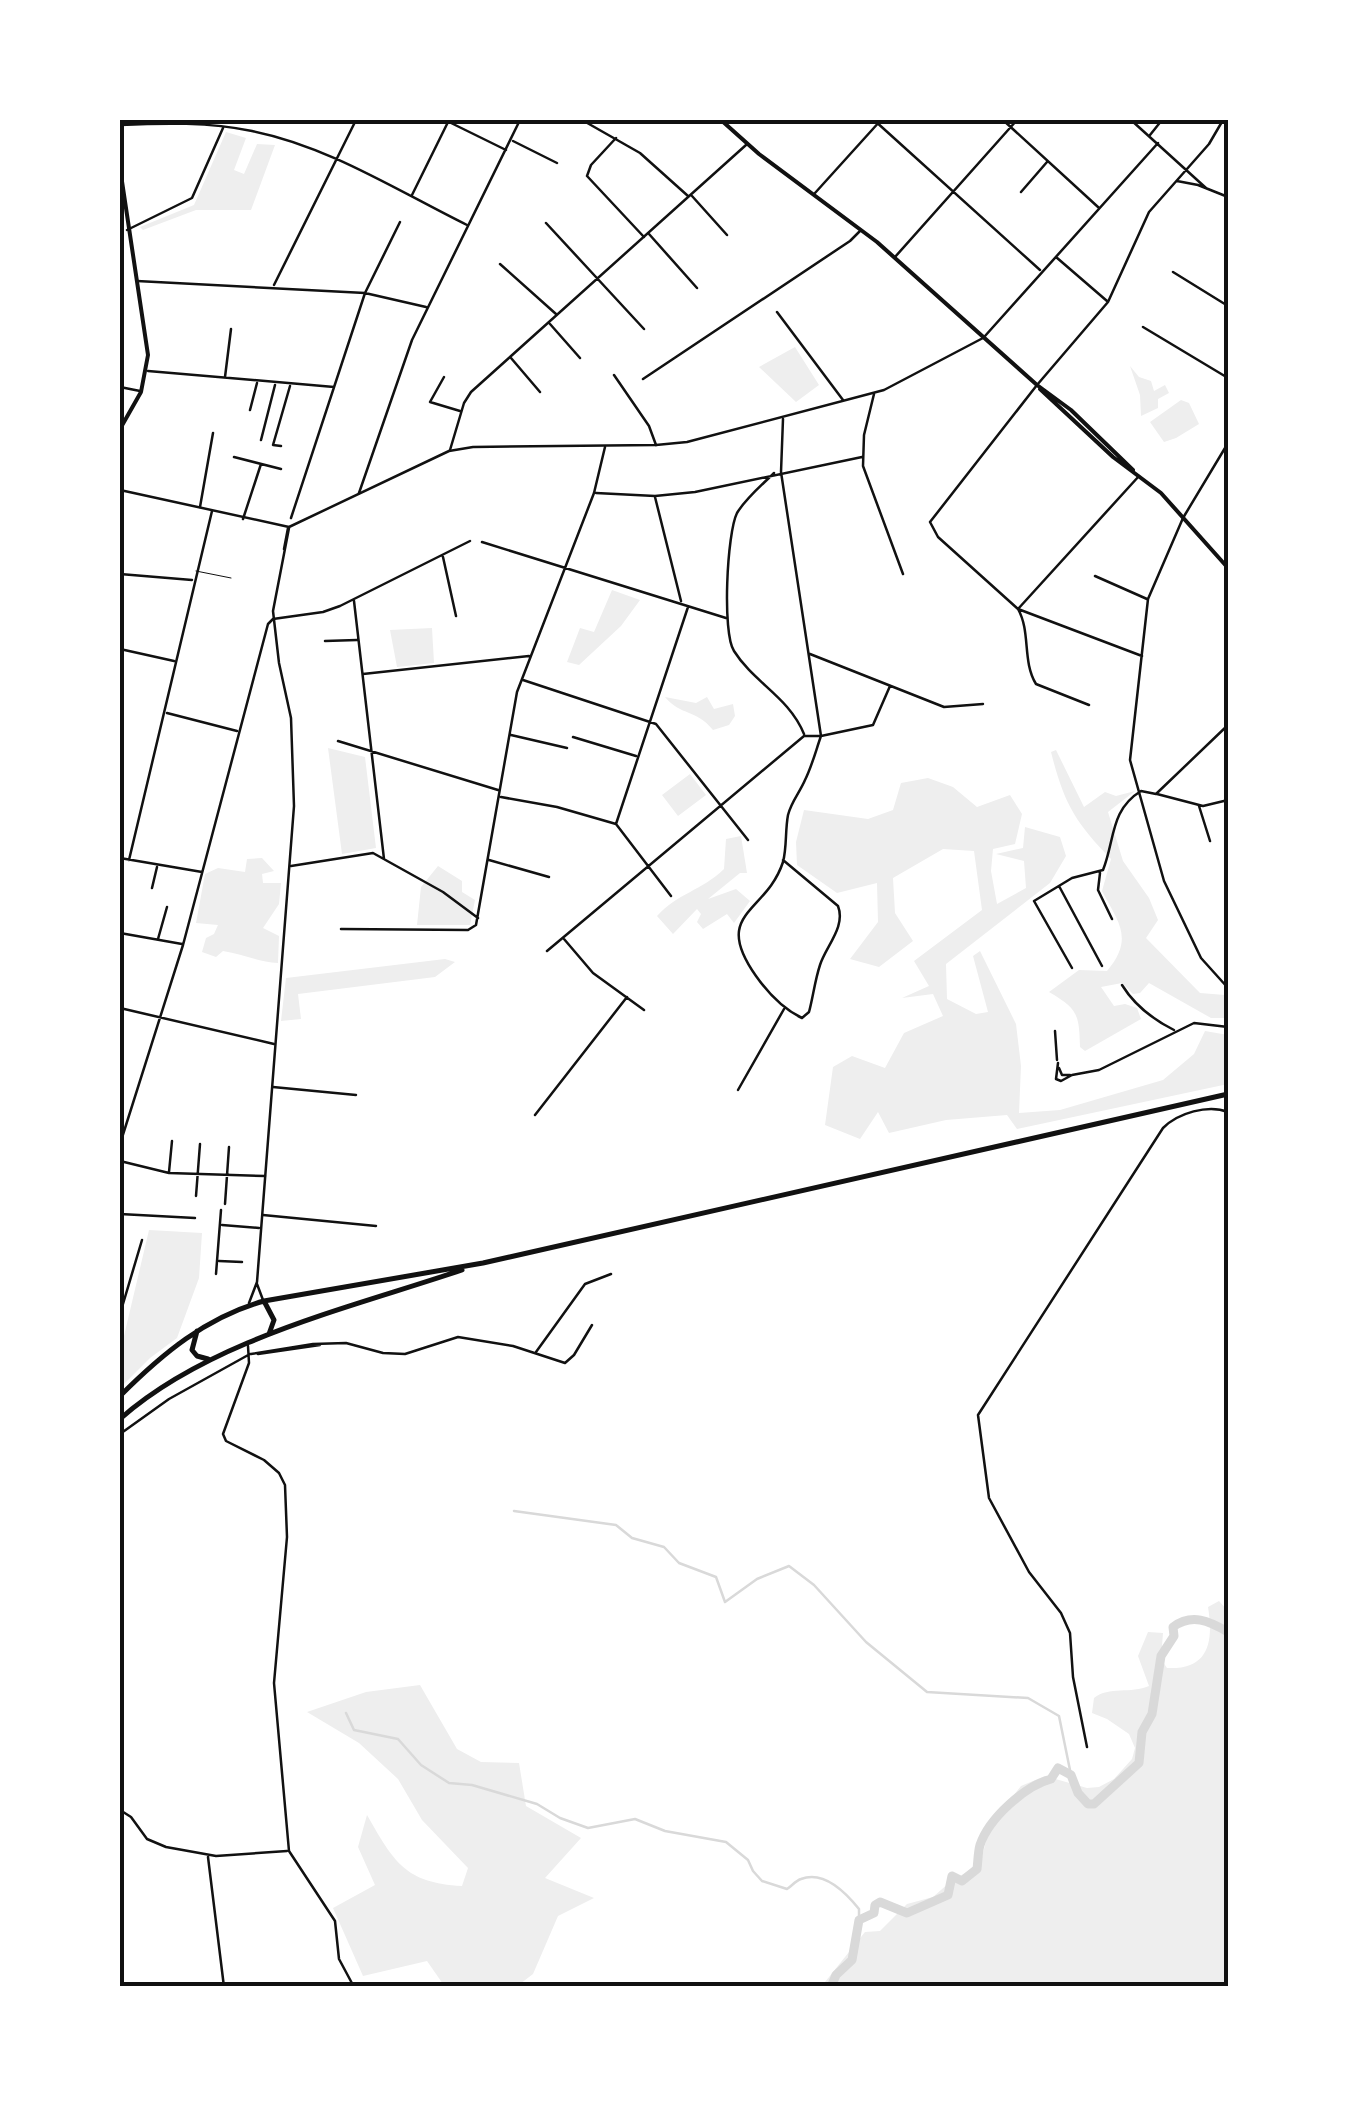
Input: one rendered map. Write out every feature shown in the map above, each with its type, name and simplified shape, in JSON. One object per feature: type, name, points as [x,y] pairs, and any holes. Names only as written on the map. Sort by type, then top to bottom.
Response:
[{"type":"highway","points":[[120,1396],[199,1329],[222,1314],[245,1306],[484,1263],[1228,1094]]},
{"type":"highway","points":[[120,1419],[156,1392],[247,1344],[484,1263]]},
{"type":"highway","points":[[262,1338],[272,1330],[274,1320],[264,1301]]},
{"type":"highway","points":[[199,1329],[192,1350],[211,1360]]},
{"type":"main road","points":[[721,120],[894,257],[1082,430],[1140,475],[1227,564]]},
{"type":"main road","points":[[120,168],[148,355],[141,392],[120,428]]},
{"type":"main road","points":[[1037,385],[1064,404],[1134,470]]},
{"type":"main road","points":[[1082,430],[1100,442],[1106,441]]},
{"type":"street","points":[[273,286],[356,120]]},
{"type":"street","points":[[412,197],[447,120],[506,150]]},
{"type":"street","points":[[359,494],[405,356],[520,120]]},
{"type":"street","points":[[582,120],[649,160],[727,234]]},
{"type":"street","points":[[1003,120],[1100,208]]},
{"type":"street","points":[[894,257],[1017,120]]},
{"type":"street","points":[[1131,120],[1206,188]]},
{"type":"street","points":[[1150,136],[1162,120],[1172,126]]},
{"type":"street","points":[[1142,656],[1018,609],[938,537],[930,522],[1108,302],[1149,212],[1188,169],[1224,120]]},
{"type":"street","points":[[814,194],[878,121],[1042,272]]},
{"type":"street","points":[[120,125],[201,122],[266,134],[336,160],[468,225]]},
{"type":"street","points":[[127,230],[192,198],[224,127]]},
{"type":"street","points":[[616,138],[587,176],[697,288]]},
{"type":"street","points":[[510,140],[557,163]]},
{"type":"street","points":[[120,490],[289,526],[450,451],[472,447],[687,442],[874,393],[924,371],[984,337],[1158,143]]},
{"type":"street","points":[[450,451],[471,392],[747,144]]},
{"type":"street","points":[[1021,192],[1048,161]]},
{"type":"street","points":[[1177,181],[1228,197]]},
{"type":"street","points":[[291,518],[365,293],[400,222]]},
{"type":"street","points":[[546,223],[588,273],[599,279],[644,329]]},
{"type":"street","points":[[642,379],[861,230]]},
{"type":"street","points":[[1056,257],[1108,302]]},
{"type":"street","points":[[500,264],[558,316]]},
{"type":"street","points":[[1173,272],[1228,306]]},
{"type":"street","points":[[137,281],[365,293],[427,308]]},
{"type":"street","points":[[777,312],[844,401]]},
{"type":"street","points":[[549,323],[580,358]]},
{"type":"street","points":[[1143,328],[1228,378]]},
{"type":"street","points":[[225,378],[230,329]]},
{"type":"street","points":[[510,357],[540,392]]},
{"type":"street","points":[[146,370],[334,387]]},
{"type":"street","points":[[614,375],[649,426],[656,445]]},
{"type":"street","points":[[444,376],[430,402],[462,412]]},
{"type":"street","points":[[250,410],[257,382]]},
{"type":"street","points":[[261,440],[276,384]]},
{"type":"street","points":[[280,446],[273,445],[290,385]]},
{"type":"street","points":[[120,387],[141,392]]},
{"type":"street","points":[[874,393],[862,457],[867,484],[903,574]]},
{"type":"street","points":[[784,418],[781,472],[821,736],[790,810],[784,860],[744,917],[738,935],[740,950],[749,966],[785,1008],[802,1018],[808,1016],[821,961],[840,913],[838,906],[784,860]]},
{"type":"street","points":[[200,509],[213,433]]},
{"type":"street","points":[[1228,443],[1184,518],[1148,599],[1130,755],[1164,880],[1201,958],[1228,988]]},
{"type":"street","points":[[341,929],[471,930],[478,918],[522,680],[594,493],[606,446]]},
{"type":"street","points":[[594,493],[654,496],[695,492],[862,457]]},
{"type":"street","points":[[234,458],[280,469]]},
{"type":"street","points":[[243,519],[261,464]]},
{"type":"street","points":[[774,474],[736,516],[727,618],[733,650],[792,710],[804,736]]},
{"type":"street","points":[[1018,609],[1140,475]]},
{"type":"street","points":[[654,496],[681,604]]},
{"type":"street","points":[[129,860],[212,512]]},
{"type":"street","points":[[245,1306],[252,1298],[256,1282],[289,866],[294,751],[274,618],[289,526]]},
{"type":"street","points":[[274,618],[323,612],[354,600],[470,541]]},
{"type":"street","points":[[482,542],[727,618]]},
{"type":"street","points":[[443,555],[456,616]]},
{"type":"street","points":[[120,574],[194,580]]},
{"type":"street","points":[[1095,576],[1148,599]]},
{"type":"street","points":[[354,600],[384,859]]},
{"type":"street","points":[[616,824],[688,606]]},
{"type":"street","points":[[1018,609],[1033,679],[1041,687],[1090,705]]},
{"type":"street","points":[[120,1144],[162,1018],[263,640],[274,618]]},
{"type":"street","points":[[263,640],[276,644]]},
{"type":"street","points":[[325,641],[358,640]]},
{"type":"street","points":[[120,649],[175,661]]},
{"type":"street","points":[[809,654],[944,707],[983,704]]},
{"type":"street","points":[[362,674],[531,656]]},
{"type":"street","points":[[522,680],[649,720],[660,728],[748,840]]},
{"type":"street","points":[[547,951],[804,736],[873,725],[890,686]]},
{"type":"street","points":[[166,712],[238,731]]},
{"type":"street","points":[[1156,794],[1228,725]]},
{"type":"street","points":[[509,734],[567,748]]},
{"type":"street","points":[[574,737],[637,757]]},
{"type":"street","points":[[338,742],[499,794],[616,824],[671,896]]},
{"type":"street","points":[[1112,919],[1097,886],[1126,801],[1141,791],[1198,805],[1228,800]]},
{"type":"street","points":[[1198,805],[1210,841]]},
{"type":"street","points":[[289,866],[370,853],[443,892],[478,918]]},
{"type":"street","points":[[120,858],[202,872]]},
{"type":"street","points":[[488,859],[549,878]]},
{"type":"street","points":[[152,888],[157,866]]},
{"type":"street","points":[[1072,968],[1034,901],[1076,876],[1101,872]]},
{"type":"street","points":[[1058,884],[1102,966]]},
{"type":"street","points":[[157,942],[166,907]]},
{"type":"street","points":[[120,933],[183,944]]},
{"type":"street","points":[[562,938],[593,973],[644,1010]]},
{"type":"street","points":[[1122,985],[1131,1000],[1151,1018],[1175,1031]]},
{"type":"street","points":[[536,1116],[627,998]]},
{"type":"street","points":[[120,1008],[275,1044]]},
{"type":"street","points":[[738,1090],[785,1008]]},
{"type":"street","points":[[1055,1031],[1057,1081],[1098,1070],[1199,1022],[1228,1027]]},
{"type":"street","points":[[272,1087],[356,1095]]},
{"type":"street","points":[[1088,1747],[1073,1678],[1070,1633],[989,1498],[978,1415],[1163,1128],[1194,1112],[1217,1108],[1228,1112]]},
{"type":"street","points":[[169,1173],[172,1141]]},
{"type":"street","points":[[196,1196],[200,1144]]},
{"type":"street","points":[[225,1204],[229,1146]]},
{"type":"street","points":[[120,1162],[169,1173],[265,1176]]},
{"type":"street","points":[[216,1274],[221,1210]]},
{"type":"street","points":[[120,1214],[195,1218]]},
{"type":"street","points":[[262,1215],[376,1226]]},
{"type":"street","points":[[220,1224],[261,1228]]},
{"type":"street","points":[[120,1314],[142,1240]]},
{"type":"street","points":[[218,1260],[242,1262]]},
{"type":"street","points":[[536,1352],[585,1284],[611,1274]]},
{"type":"street","points":[[256,1282],[264,1301]]},
{"type":"street","points":[[120,1434],[169,1399],[250,1354],[352,1343],[398,1355],[420,1352],[458,1338],[536,1352],[565,1363],[592,1325]]},
{"type":"street","points":[[247,1344],[250,1354],[241,1388],[223,1434],[226,1441],[272,1466],[285,1485],[286,1537],[274,1683],[289,1852],[335,1921],[339,1959],[354,1987]]},
{"type":"street","points":[[120,1810],[131,1817],[150,1842],[208,1856],[289,1852]]},
{"type":"street","points":[[208,1856],[224,1987]]},
{"type":"lane","points":[[196,571],[232,578]]},
{"type":"shaded area","points":[[226,132],[246,138],[234,170],[244,174],[257,144],[275,145],[251,210],[196,210],[143,230],[140,227],[194,205]]},
{"type":"shaded area","points":[[795,347],[819,385],[796,402],[759,367]]},
{"type":"shaded area","points":[[1130,366],[1139,377],[1151,381],[1154,391],[1165,385],[1169,393],[1158,399],[1158,408],[1141,416],[1140,395]]},
{"type":"shaded area","points":[[1181,400],[1189,403],[1199,424],[1164,442],[1150,422]]},
{"type":"shaded area","points":[[612,590],[640,600],[621,626],[579,665],[567,662],[580,628],[594,632]]},
{"type":"shaded area","points":[[432,628],[434,663],[397,667],[390,630]]},
{"type":"shaded area","points":[[665,697],[696,703],[707,697],[714,709],[733,704],[735,716],[729,725],[713,730]]},
{"type":"shaded area","points":[[328,748],[365,757],[376,848],[342,854]]},
{"type":"shaded area","points":[[1056,750],[1084,807],[1105,792],[1116,796],[1135,791],[1108,812],[1123,861],[1149,898],[1158,920],[1146,938],[1200,993],[1225,995],[1228,1018],[1211,1018],[1149,983],[1140,993],[1133,994],[1122,983],[1101,987],[1114,1006],[1137,1008],[1141,1019],[1085,1051],[1080,1047],[1075,1014],[1049,992],[1079,970],[1107,971],[1122,940],[1118,922],[1102,891],[1111,859],[1072,810],[1051,752]]},
{"type":"shaded area","points":[[690,774],[706,795],[678,816],[662,795]]},
{"type":"shaded area","points":[[928,778],[953,787],[977,807],[1010,795],[1022,814],[1015,844],[993,849],[991,871],[997,904],[1026,888],[1024,861],[996,854],[1023,848],[1025,827],[1060,837],[1066,856],[1050,883],[946,964],[947,999],[976,1014],[988,1012],[973,956],[980,951],[1016,1024],[1021,1066],[1019,1113],[1060,1110],[1163,1080],[1194,1054],[1205,1031],[1228,1035],[1228,1084],[1017,1129],[1007,1115],[946,1120],[889,1133],[878,1112],[860,1139],[825,1125],[833,1067],[852,1056],[885,1068],[904,1033],[943,1016],[933,994],[902,998],[929,986],[914,961],[982,910],[974,851],[943,849],[893,878],[895,913],[913,941],[879,967],[850,959],[878,922],[877,883],[837,893],[797,865],[796,842],[804,810],[868,819],[893,810],[901,783]]},
{"type":"shaded area","points":[[741,836],[747,873],[740,873],[708,899],[736,889],[750,901],[734,923],[727,914],[703,929],[697,922],[701,914],[697,909],[673,934],[657,916],[724,869],[726,839]]},
{"type":"shaded area","points":[[262,858],[274,871],[262,874],[263,883],[281,883],[279,904],[263,928],[279,936],[278,963],[223,951],[216,957],[202,952],[206,938],[214,934],[218,925],[196,923],[205,874],[218,868],[245,872],[247,859]]},
{"type":"shaded area","points":[[438,866],[462,881],[462,892],[475,900],[470,925],[417,925],[421,887]]},
{"type":"shaded area","points":[[445,959],[455,962],[435,977],[298,994],[301,1019],[281,1021],[286,978]]},
{"type":"shaded area","points":[[149,1230],[202,1233],[199,1278],[177,1338],[120,1388],[120,1353]]},
{"type":"shaded area","points":[[1219,1601],[1228,1611],[1228,1987],[821,1987],[865,1932],[880,1931],[907,1904],[933,1897],[975,1867],[982,1857],[990,1825],[1021,1786],[1045,1776],[1087,1788],[1114,1779],[1132,1759],[1135,1748],[1129,1734],[1092,1713],[1094,1698],[1106,1692],[1149,1686],[1138,1656],[1148,1632],[1163,1633],[1161,1659],[1167,1668],[1200,1659],[1210,1632],[1208,1607]]},
{"type":"shaded area","points":[[420,1685],[457,1749],[481,1762],[519,1763],[526,1806],[581,1838],[545,1878],[594,1898],[558,1916],[533,1974],[516,1987],[440,1987],[443,1984],[427,1961],[363,1976],[333,1908],[375,1885],[358,1847],[367,1815],[403,1867],[427,1880],[462,1886],[468,1868],[422,1820],[398,1779],[359,1743],[307,1712],[366,1692]]},
{"type":"waterway","points":[[514,1511],[616,1525],[632,1538],[664,1547],[679,1563],[716,1577],[725,1602],[757,1579],[789,1566],[814,1585],[866,1642],[927,1692],[1028,1698],[1059,1716],[1071,1775]]},
{"type":"waterway","points":[[831,1987],[836,1975],[852,1960],[859,1920],[874,1913],[880,1902],[907,1913],[948,1895],[952,1876],[962,1881],[977,1869],[985,1835],[1019,1796],[1051,1779],[1058,1768],[1071,1775],[1078,1793],[1088,1804],[1094,1804],[1139,1763],[1142,1732],[1152,1714],[1161,1656],[1174,1636],[1173,1627],[1187,1620],[1200,1620],[1228,1632]]},
{"type":"waterway","points":[[346,1713],[354,1730],[398,1739],[421,1765],[449,1783],[472,1785],[537,1804],[588,1828],[635,1819],[665,1831],[726,1842],[748,1860],[762,1881],[787,1889],[810,1877],[834,1885],[859,1909],[859,1920]]}]
